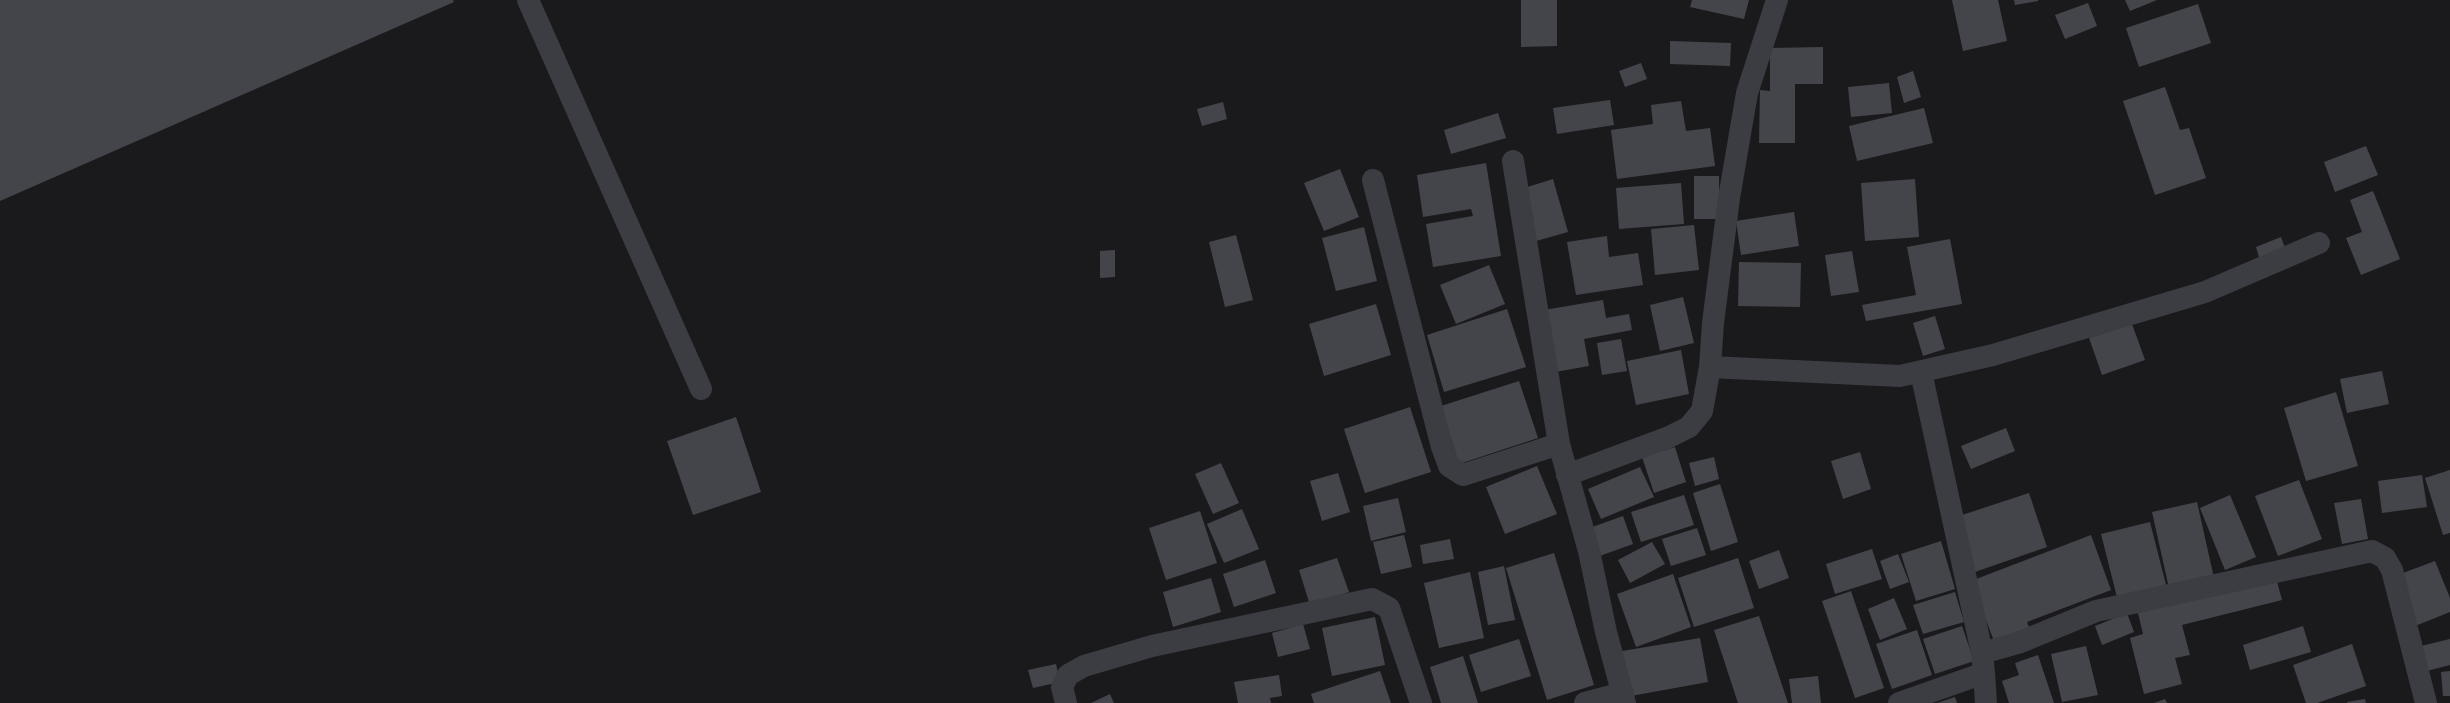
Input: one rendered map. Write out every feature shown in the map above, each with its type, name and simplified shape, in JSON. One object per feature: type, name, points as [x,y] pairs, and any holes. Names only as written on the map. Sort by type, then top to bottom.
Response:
[{"type":"street","points":[[528,0],[701,389]]},
{"type":"street","points":[[1567,475],[1669,438],[1689,427],[1702,411],[1710,367],[1713,323],[1729,198],[1747,93],[1777,0]]},
{"type":"street","points":[[1513,161],[1559,444],[1589,551],[1606,632],[1624,698],[1585,703]]},
{"type":"street","points":[[1374,180],[1442,447],[1449,466],[1463,475],[1559,444]]},
{"type":"street","points":[[1710,367],[1900,376],[1921,372],[1993,356],[2205,292],[2319,243]]},
{"type":"street","points":[[1921,372],[1983,663],[1986,703]]},
{"type":"street","points":[[1899,703],[1983,663],[2018,643],[2096,611],[2372,551],[2385,558],[2392,570],[2426,703]]},
{"type":"street","points":[[1066,703],[1062,687],[1068,675],[1084,666],[1152,646],[1372,599],[1389,608],[1421,703]]},
{"type":"building","points":[[0,0],[453,0],[454,2],[0,201]]},
{"type":"building","points":[[1521,0],[1557,0],[1557,46],[1521,47]]},
{"type":"building","points":[[1692,0],[1749,0],[1744,19],[1690,7]]},
{"type":"building","points":[[1952,0],[1998,0],[2007,41],[1963,51]]},
{"type":"building","points":[[2014,0],[2038,0],[2038,1],[2015,5]]},
{"type":"building","points":[[2125,0],[2157,0],[2130,11]]},
{"type":"building","points":[[2088,3],[2097,26],[2065,39],[2055,15]]},
{"type":"building","points":[[2198,4],[2211,43],[2139,67],[2126,28]]},
{"type":"building","points":[[1670,41],[1731,43],[1730,66],[1670,64]]},
{"type":"building","points":[[1823,47],[1823,84],[1795,84],[1795,143],[1759,143],[1760,90],[1770,91],[1770,48]]},
{"type":"building","points":[[1641,63],[1647,79],[1625,87],[1619,71]]},
{"type":"building","points":[[1913,71],[1921,97],[1904,103],[1897,77]]},
{"type":"building","points":[[1889,83],[1892,113],[1851,117],[1848,87]]},
{"type":"building","points":[[2165,87],[2180,130],[2189,128],[2206,178],[2155,195],[2123,101]]},
{"type":"building","points":[[1610,100],[1614,125],[1557,134],[1553,108]]},
{"type":"building","points":[[1681,101],[1686,131],[1710,128],[1715,166],[1617,179],[1611,130],[1653,124],[1651,105]]},
{"type":"building","points":[[1223,102],[1227,119],[1202,126],[1197,109]]},
{"type":"building","points":[[1924,108],[1933,143],[1857,161],[1849,126]]},
{"type":"building","points":[[1498,113],[1506,138],[1451,154],[1444,130]]},
{"type":"building","points":[[2366,146],[2378,175],[2335,192],[2324,162]]},
{"type":"building","points":[[1486,163],[1501,256],[1433,267],[1426,224],[1473,216],[1471,209],[1423,217],[1417,175]]},
{"type":"building","points":[[1340,169],[1359,217],[1324,231],[1304,183]]},
{"type":"building","points":[[1694,176],[1719,176],[1719,219],[1694,219]]},
{"type":"building","points":[[1553,179],[1568,232],[1536,241],[1521,189]]},
{"type":"building","points":[[1915,179],[1919,237],[1865,241],[1861,183]]},
{"type":"building","points":[[1681,183],[1684,224],[1619,229],[1616,188]]},
{"type":"building","points":[[2373,191],[2400,259],[2361,275],[2346,238],[2362,232],[2350,200]]},
{"type":"building","points":[[1794,212],[1799,246],[1741,255],[1736,221]]},
{"type":"building","points":[[1694,225],[1699,270],[1655,275],[1651,229]]},
{"type":"building","points":[[1364,227],[1377,281],[1336,291],[1322,238]]},
{"type":"building","points":[[1236,235],[1253,300],[1225,307],[1209,242]]},
{"type":"building","points":[[1607,236],[1609,257],[1638,253],[1643,285],[1576,295],[1567,242]]},
{"type":"building","points":[[2281,237],[2287,253],[2261,264],[2256,247]]},
{"type":"building","points":[[1950,239],[1962,304],[1866,321],[1862,305],[1916,295],[1907,247]]},
{"type":"building","points":[[1115,250],[1115,277],[1100,278],[1100,251]]},
{"type":"building","points":[[1852,251],[1859,292],[1831,296],[1825,255]]},
{"type":"building","points":[[1739,262],[1801,263],[1800,307],[1738,306]]},
{"type":"building","points":[[1489,265],[1505,304],[1456,324],[1440,285]]},
{"type":"building","points":[[1683,297],[1694,343],[1660,351],[1650,305]]},
{"type":"building","points":[[1603,300],[1606,318],[1629,314],[1632,330],[1584,339],[1589,366],[1555,372],[1544,310]]},
{"type":"building","points":[[1376,304],[1391,355],[1324,376],[1309,324]]},
{"type":"building","points":[[1507,309],[1526,367],[1444,392],[1427,335]]},
{"type":"building","points":[[1935,316],[1945,349],[1923,356],[1913,323]]},
{"type":"building","points":[[2132,324],[2145,360],[2102,375],[2089,338]]},
{"type":"building","points":[[1621,339],[1627,371],[1602,375],[1597,343]]},
{"type":"building","points":[[1681,350],[1689,394],[1636,405],[1627,361]]},
{"type":"building","points":[[2382,371],[2389,404],[2347,413],[2340,379]]},
{"type":"building","points":[[1519,381],[1538,438],[1459,464],[1441,406]]},
{"type":"building","points":[[2336,392],[2358,466],[2306,481],[2284,408]]},
{"type":"building","points":[[1410,407],[1431,472],[1365,493],[1344,429]]},
{"type":"building","points":[[736,417],[761,492],[693,515],[667,441]]},
{"type":"building","points":[[2006,428],[2015,451],[1971,469],[1961,446]]},
{"type":"building","points":[[1675,447],[1686,482],[1654,493],[1642,457]]},
{"type":"building","points":[[1860,452],[1871,489],[1843,499],[1831,461]]},
{"type":"building","points":[[1714,457],[1719,479],[1695,486],[1689,463]]},
{"type":"building","points":[[1221,463],[1239,503],[1213,514],[1195,474]]},
{"type":"building","points":[[1537,466],[1557,514],[1505,534],[1486,487]]},
{"type":"building","points":[[1640,467],[1654,497],[1601,519],[1588,489]]},
{"type":"building","points":[[2450,470],[2450,533],[2443,535],[2425,478]]},
{"type":"building","points":[[1338,473],[1350,512],[1322,521],[1310,481]]},
{"type":"building","points":[[2422,475],[2427,507],[2382,513],[2378,481]]},
{"type":"building","points":[[2299,480],[2322,539],[2278,556],[2255,496]]},
{"type":"building","points":[[1720,484],[1738,542],[1711,551],[1693,493]]},
{"type":"building","points":[[2029,493],[2047,547],[1972,573],[1953,518]]},
{"type":"building","points":[[1684,495],[1694,525],[1641,542],[1631,512]]},
{"type":"building","points":[[2230,495],[2256,557],[2225,570],[2200,508]]},
{"type":"building","points":[[1398,498],[1406,532],[1371,541],[1363,506]]},
{"type":"building","points":[[2361,499],[2368,539],[2342,544],[2334,503]]},
{"type":"building","points":[[2197,502],[2214,578],[2169,588],[2152,512]]},
{"type":"building","points":[[1242,509],[1259,549],[1224,563],[1207,524]]},
{"type":"building","points":[[1200,511],[1217,563],[1166,580],[1149,528]]},
{"type":"building","points":[[1623,516],[1633,544],[1594,558],[1584,530]]},
{"type":"building","points":[[2150,522],[2167,589],[2118,601],[2101,534]]},
{"type":"building","points":[[1697,528],[1706,555],[1671,566],[1662,539]]},
{"type":"building","points":[[1404,535],[1412,567],[1381,574],[1373,542]]},
{"type":"building","points":[[2091,535],[2111,590],[2027,622],[2029,627],[1994,641],[1971,581]]},
{"type":"building","points":[[1450,539],[1454,559],[1423,564],[1420,545]]},
{"type":"building","points":[[1941,541],[1955,589],[1916,601],[1901,554]]},
{"type":"building","points":[[1652,542],[1665,564],[1630,583],[1618,560]]},
{"type":"building","points":[[1872,549],[1882,579],[1835,594],[1826,564]]},
{"type":"building","points":[[1779,550],[1789,578],[1759,589],[1749,561]]},
{"type":"building","points":[[1554,553],[1594,685],[1547,700],[1506,568]]},
{"type":"building","points":[[1898,554],[1909,582],[1890,589],[1880,561]]},
{"type":"building","points":[[1337,558],[1349,592],[1310,605],[1299,570]]},
{"type":"building","points":[[1738,558],[1754,608],[1694,627],[1678,578]]},
{"type":"building","points":[[1265,560],[1276,593],[1234,607],[1223,574]]},
{"type":"building","points":[[2435,561],[2450,598],[2450,612],[2415,626],[2395,576]]},
{"type":"building","points":[[1504,566],[1515,620],[1488,625],[1478,572]]},
{"type":"building","points":[[1470,572],[1484,638],[1439,648],[1424,583]]},
{"type":"building","points":[[1673,574],[1691,627],[1636,647],[1617,594]]},
{"type":"building","points":[[1211,578],[1221,612],[1173,627],[1163,592]]},
{"type":"building","points":[[2276,578],[2282,600],[2182,625],[2190,655],[2175,658],[2182,684],[2144,694],[2130,638],[2143,634],[2138,613]]},
{"type":"building","points":[[1851,591],[1884,688],[1855,698],[1822,601]]},
{"type":"building","points":[[1955,592],[1964,622],[1923,634],[1913,605]]},
{"type":"building","points":[[1894,598],[1907,629],[1880,640],[1868,609]]},
{"type":"building","points":[[2127,613],[2134,632],[2102,645],[2095,626]]},
{"type":"building","points":[[1759,616],[1788,703],[1738,703],[1714,630]]},
{"type":"building","points":[[1375,617],[1385,665],[1332,676],[1322,628]]},
{"type":"building","points":[[1303,624],[1310,649],[1278,657],[1272,633]]},
{"type":"building","points":[[1962,626],[1974,661],[1935,674],[1923,639]]},
{"type":"building","points":[[2303,626],[2311,652],[2250,670],[2243,645]]},
{"type":"building","points":[[1917,630],[1932,675],[1892,689],[1876,644]]},
{"type":"building","points":[[1700,638],[1708,682],[1631,696],[1622,651]]},
{"type":"building","points":[[1519,639],[1531,676],[1481,692],[1469,655]]},
{"type":"building","points":[[2450,639],[2450,665],[2419,673],[2413,648]]},
{"type":"building","points":[[2352,644],[2366,686],[2317,703],[2306,703],[2293,665]]},
{"type":"building","points":[[2086,646],[2098,695],[2062,702],[2051,654]]},
{"type":"building","points":[[2038,655],[2054,703],[2009,703],[2002,681],[2019,675],[2015,663]]},
{"type":"building","points":[[1463,656],[1478,703],[1441,703],[1430,667]]},
{"type":"building","points":[[1056,664],[1060,682],[1033,688],[1028,670]]},
{"type":"building","points":[[1380,671],[1391,703],[1314,703],[1311,694]]},
{"type":"building","points":[[2450,671],[2450,696],[2443,696],[2441,672]]},
{"type":"building","points":[[1279,675],[1282,696],[1270,698],[1271,703],[1238,703],[1234,682]]},
{"type":"building","points":[[1818,676],[1821,703],[1792,703],[1789,679]]},
{"type":"building","points":[[1110,694],[1114,703],[1091,703]]},
{"type":"building","points":[[1955,697],[1957,703],[1937,703]]},
{"type":"building","points":[[2165,699],[2167,703],[2154,703]]},
{"type":"building","points":[[2365,699],[2366,703],[2347,703],[2347,702]]}]
